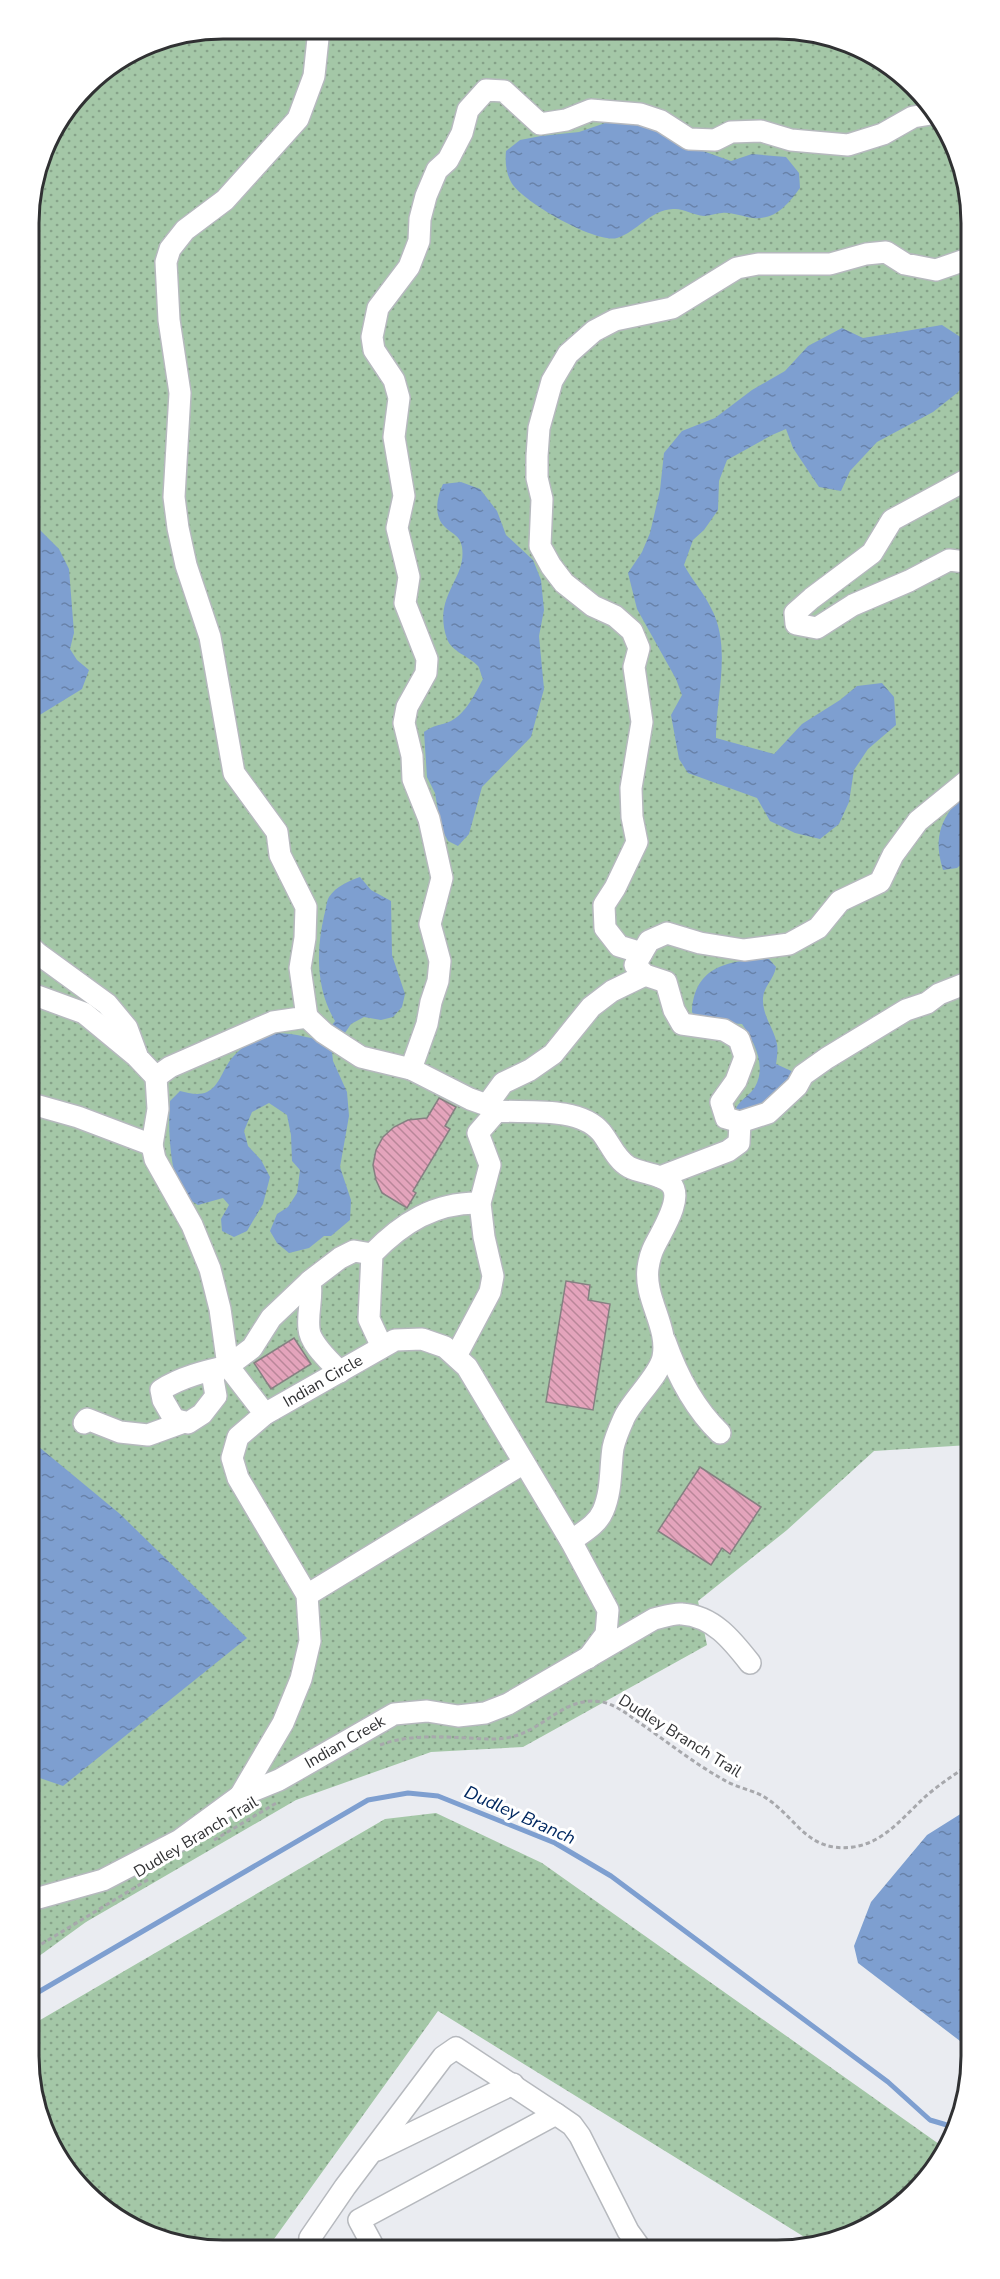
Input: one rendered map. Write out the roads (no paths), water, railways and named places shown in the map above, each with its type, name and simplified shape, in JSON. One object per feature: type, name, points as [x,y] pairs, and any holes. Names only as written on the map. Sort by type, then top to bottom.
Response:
[{"type":"lane","points":[[318,39],[314,76],[298,119],[225,200],[185,230],[170,249],[166,262],[169,320],[180,393],[174,497],[178,528],[186,565],[210,637],[234,773],[277,832],[280,855],[306,907],[305,938],[300,968],[307,1017],[332,1038],[361,1057],[411,1069],[492,1108],[556,1112],[584,1120],[600,1130],[616,1155],[628,1167],[660,1177],[672,1185],[676,1196],[670,1217],[653,1249],[648,1270],[650,1290],[675,1369],[706,1419],[720,1433]]},
{"type":"lane","points":[[411,1069],[427,1024],[438,981],[440,961],[430,924],[442,878],[429,819],[413,779],[412,756],[404,723],[407,707],[426,673],[427,659],[405,603],[409,577],[397,528],[404,496],[394,437],[399,398],[394,380],[374,350],[372,337],[378,308],[393,285],[409,267],[419,241],[420,219],[426,196],[436,170],[448,160],[462,133],[468,110],[486,90],[504,92],[540,124],[566,120],[591,110],[639,114],[661,121],[689,139],[715,140],[731,132],[761,131],[791,140],[848,145],[883,134],[913,117],[925,115]]},
{"type":"lane","points":[[642,953],[619,946],[605,928],[604,905],[638,842],[632,817],[631,788],[642,722],[634,667],[639,648],[633,631],[615,616],[593,606],[564,583],[540,546],[542,499],[537,478],[539,428],[552,381],[568,354],[594,331],[615,320],[672,308],[736,268],[758,264],[830,264],[866,254],[886,252],[904,264],[936,270],[961,261]]},
{"type":"lane","points":[[961,483],[892,520],[872,553],[795,613],[796,624],[817,628],[853,605],[909,581],[949,560],[961,561]]},
{"type":"lane","points":[[961,786],[918,821],[893,855],[880,882],[840,901],[818,928],[789,944],[744,950],[700,943],[666,933],[649,941],[635,965],[645,975],[666,982],[674,1010],[682,1024],[724,1030],[739,1039],[745,1057],[736,1081],[721,1102],[726,1118],[740,1122],[768,1113],[797,1086],[804,1075],[827,1058],[906,1010],[927,1003],[939,994],[961,986]]},
{"type":"lane","points":[[39,954],[107,1004],[127,1028],[138,1058]]},
{"type":"lane","points":[[456,1356],[490,1292],[493,1276],[484,1237],[480,1203],[490,1165],[478,1133],[503,1083],[530,1070],[553,1054],[591,1006],[612,991],[645,975]]},
{"type":"lane","points":[[39,997],[84,1013],[138,1058],[156,1077],[159,1109],[152,1146],[155,1159],[192,1225],[210,1269],[220,1309],[222,1367],[213,1379],[216,1396],[202,1414],[188,1423],[174,1419],[163,1400],[161,1390],[170,1384],[222,1367],[252,1348],[271,1318],[310,1281],[340,1258],[354,1251],[372,1254]]},
{"type":"lane","points":[[156,1077],[170,1067],[273,1022],[307,1017]]},
{"type":"lane","points":[[39,1106],[78,1117],[152,1146]]},
{"type":"lane","points":[[660,1177],[728,1151],[739,1143],[740,1122]]},
{"type":"lane","points":[[382,1347],[369,1319],[372,1254],[394,1232],[441,1207],[458,1202],[480,1203]]},
{"type":"lane","points":[[310,1281],[312,1291],[309,1331],[317,1345],[340,1372]]},
{"type":"lane","name":"Indian Circle","points":[[240,1796],[284,1723],[301,1679],[310,1641],[307,1595],[238,1478],[232,1458],[238,1437],[266,1414],[395,1340],[422,1340],[445,1347],[467,1367],[571,1541],[608,1610],[606,1634],[588,1658]]},
{"type":"lane","points":[[571,1541],[597,1523],[604,1510],[608,1495],[613,1445],[626,1415],[663,1360],[664,1340]]},
{"type":"lane","points":[[222,1367],[266,1414]]},
{"type":"lane","points":[[84,1424],[87,1419],[120,1432],[148,1435],[184,1422]]},
{"type":"lane","points":[[307,1595],[524,1463]]},
{"type":"lane","name":"Indian Creek","points":[[39,1898],[103,1880],[180,1840],[240,1796],[279,1780],[394,1714],[426,1711],[458,1716],[485,1713],[508,1704],[654,1619],[681,1613],[705,1619],[730,1637],[750,1663]]},
{"type":"lane","points":[[312,2240],[345,2187],[443,2057],[456,2048],[572,2125],[634,2240]]},
{"type":"lane","points":[[374,2151],[513,2084]]},
{"type":"lane","points":[[329,2213],[359,2220],[556,2114]]},
{"type":"lane","points":[[359,2220],[370,2240]]},
{"type":"water","points":[[617,119],[646,124],[700,150],[731,161],[752,154],[786,157],[799,173],[800,188],[781,210],[761,218],[726,213],[704,216],[681,210],[665,210],[650,217],[624,235],[607,238],[577,228],[543,210],[511,182],[506,167],[506,151],[520,140],[579,132]]},
{"type":"water","points":[[942,325],[961,337],[961,388],[933,412],[877,442],[850,471],[841,491],[819,487],[793,448],[786,429],[727,460],[719,481],[718,510],[704,530],[693,540],[684,565],[711,608],[721,639],[722,655],[716,738],[774,754],[802,724],[840,700],[857,686],[882,683],[894,697],[896,725],[868,749],[854,770],[849,802],[839,824],[820,839],[795,833],[770,821],[757,798],[688,773],[679,759],[671,715],[682,695],[676,679],[637,609],[628,573],[642,552],[650,533],[660,490],[664,453],[682,431],[715,418],[752,390],[785,371],[808,346],[842,328],[863,338]]},
{"type":"water","points":[[461,482],[480,489],[497,511],[506,535],[533,560],[541,580],[544,610],[539,636],[544,689],[531,737],[482,787],[469,834],[458,846],[448,841],[441,828],[435,793],[427,777],[424,732],[456,718],[470,703],[483,679],[478,666],[449,643],[444,624],[446,599],[460,569],[462,547],[458,537],[441,523],[438,500],[443,484]]},
{"type":"water","points":[[39,529],[59,549],[69,569],[74,633],[70,649],[77,660],[89,670],[82,689],[39,715]]},
{"type":"water","points":[[961,797],[961,864],[957,868],[943,870],[939,836],[946,818]]},
{"type":"water","points":[[360,877],[371,890],[391,901],[392,955],[405,994],[402,1007],[393,1017],[381,1020],[364,1017],[351,1024],[332,1052],[333,1061],[347,1092],[349,1116],[340,1167],[351,1200],[350,1220],[331,1236],[324,1236],[309,1248],[289,1253],[277,1243],[270,1231],[277,1214],[288,1207],[297,1193],[300,1170],[292,1161],[291,1135],[287,1115],[269,1103],[252,1112],[244,1131],[248,1146],[261,1160],[270,1177],[263,1204],[247,1231],[234,1237],[222,1231],[221,1219],[229,1205],[223,1198],[198,1205],[186,1197],[180,1189],[171,1151],[170,1101],[180,1091],[194,1094],[207,1092],[217,1083],[236,1054],[261,1037],[287,1034],[321,1040],[335,1021],[324,996],[319,970],[321,929],[329,897],[347,882]]},
{"type":"water","points":[[769,959],[776,967],[764,994],[763,1004],[777,1044],[776,1064],[798,1074],[785,1106],[740,1113],[736,1108],[755,1087],[760,1071],[755,1046],[742,1024],[698,1021],[692,1012],[694,996],[699,984],[717,968],[741,961]]},
{"type":"water","points":[[39,1447],[120,1514],[247,1638],[63,1786],[39,1778]]},
{"type":"water","points":[[961,1814],[961,2042],[858,1963],[854,1946],[871,1902],[927,1835]]},
{"type":"waterway","name":"Dudley Branch","points":[[39,1992],[368,1800],[408,1793],[438,1796],[555,1843],[611,1876],[888,2082],[930,2120],[947,2125]]}]
